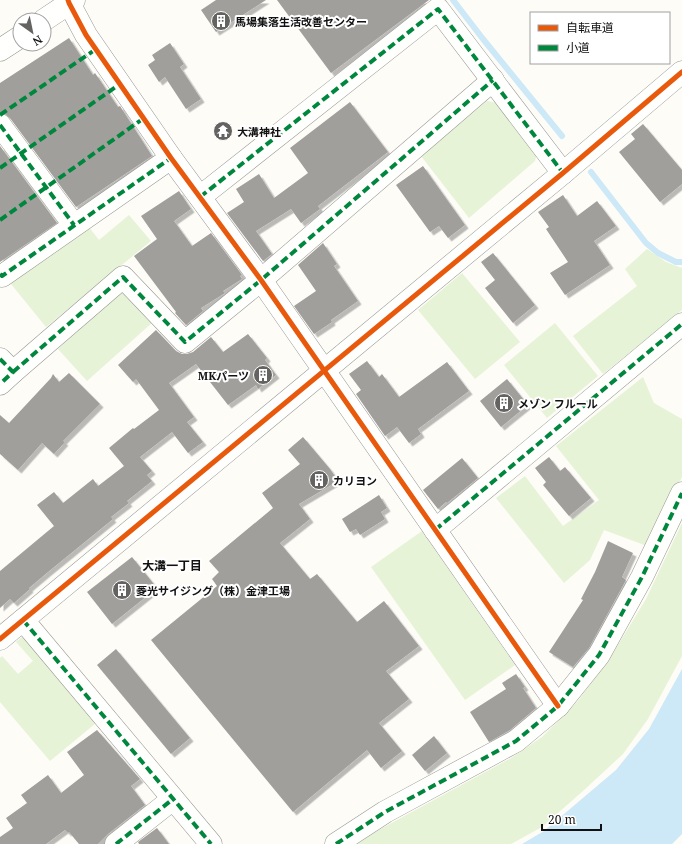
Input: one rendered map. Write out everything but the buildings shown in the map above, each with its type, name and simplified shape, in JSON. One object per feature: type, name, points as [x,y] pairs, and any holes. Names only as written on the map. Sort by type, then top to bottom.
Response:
[{"type":"street","points":[[52,14],[70,1],[86,35],[171,158],[261,280],[558,706]]},
{"type":"street","points":[[200,197],[438,9],[563,173]]},
{"type":"street","points":[[0,50],[12,42]]},
{"type":"street","points":[[0,639],[324,372],[682,72]]},
{"type":"street","points":[[4,372],[123,277],[185,342],[261,280],[493,80]]},
{"type":"street","points":[[0,125],[74,225]]},
{"type":"street","points":[[2,276],[171,158]]},
{"type":"street","points":[[435,530],[682,324]]},
{"type":"street","points":[[336,844],[385,812],[516,741],[558,706],[599,655],[642,577],[682,493]]},
{"type":"street","points":[[23,620],[210,844]]},
{"type":"street","points":[[116,844],[173,799]]},
{"type":"green space","points":[[487,101],[498,103],[537,153],[535,161],[469,218],[421,156]]},
{"type":"green space","points":[[129,215],[151,241],[46,327],[11,284],[85,222],[99,240]]},
{"type":"green space","points":[[647,249],[666,262],[682,268],[682,310],[603,374],[573,336],[637,286],[625,269]]},
{"type":"green space","points":[[462,273],[520,342],[475,379],[418,310]]},
{"type":"green space","points":[[120,293],[129,293],[154,321],[87,381],[58,349]]},
{"type":"green space","points":[[555,323],[598,376],[547,418],[504,365]]},
{"type":"green space","points":[[643,377],[654,403],[682,419],[682,477],[647,546],[604,530],[590,560],[564,583],[496,498],[525,476],[563,526],[599,500],[556,446]]},
{"type":"green space","points":[[682,523],[682,656],[648,719],[623,754],[542,827],[511,844],[356,844],[375,832],[511,758],[542,737],[577,702],[610,658],[646,599]]},
{"type":"green space","points":[[422,531],[515,665],[465,700],[371,567]]},
{"type":"green space","points":[[23,636],[96,723],[50,761],[0,702],[0,658],[2,656],[18,674],[33,661],[16,642]]},
{"type":"water","points":[[682,669],[682,834],[672,844],[522,844],[544,831],[616,770],[649,729]]},
{"type":"waterway","points":[[453,0],[562,136]]},
{"type":"waterway","points":[[591,172],[646,243],[658,253],[676,262],[682,262]]},
{"type":"marked path","points":[[200,197],[438,9],[563,173]]},
{"type":"marked path","points":[[0,115],[96,49]]},
{"type":"marked path","points":[[13,372],[123,277],[185,342],[261,280],[493,80]]},
{"type":"marked path","points":[[0,168],[120,84]]},
{"type":"marked path","points":[[0,220],[144,118]]},
{"type":"marked path","points":[[0,125],[74,225]]},
{"type":"marked path","points":[[0,274],[2,276],[171,158]]},
{"type":"marked path","points":[[435,530],[682,324]]},
{"type":"marked path","points":[[0,359],[13,372],[0,384]]},
{"type":"marked path","points":[[336,844],[385,812],[516,741],[558,706],[599,655],[642,577],[682,493]]},
{"type":"marked path","points":[[23,620],[211,844]]},
{"type":"marked path","points":[[116,844],[173,799]]},
{"type":"cycle path","points":[[68,0],[86,35],[171,158],[261,280],[558,706]]},
{"type":"cycle path","points":[[0,639],[563,173],[682,72]]},
{"type":"place","name":"馬場集落生活改善センター","points":[[221,21]]},
{"type":"place","name":"大溝神社","points":[[223,131]]},
{"type":"place","name":"MKパーツ","points":[[263,375]]},
{"type":"place","name":"メゾン フルール","points":[[504,403]]},
{"type":"place","name":"カリヨン","points":[[319,480]]},
{"type":"place","name":"菱光サイジング（株）金津工場","points":[[122,590]]},
{"type":"district","name":"大溝一丁目","points":[[172,565]]}]
